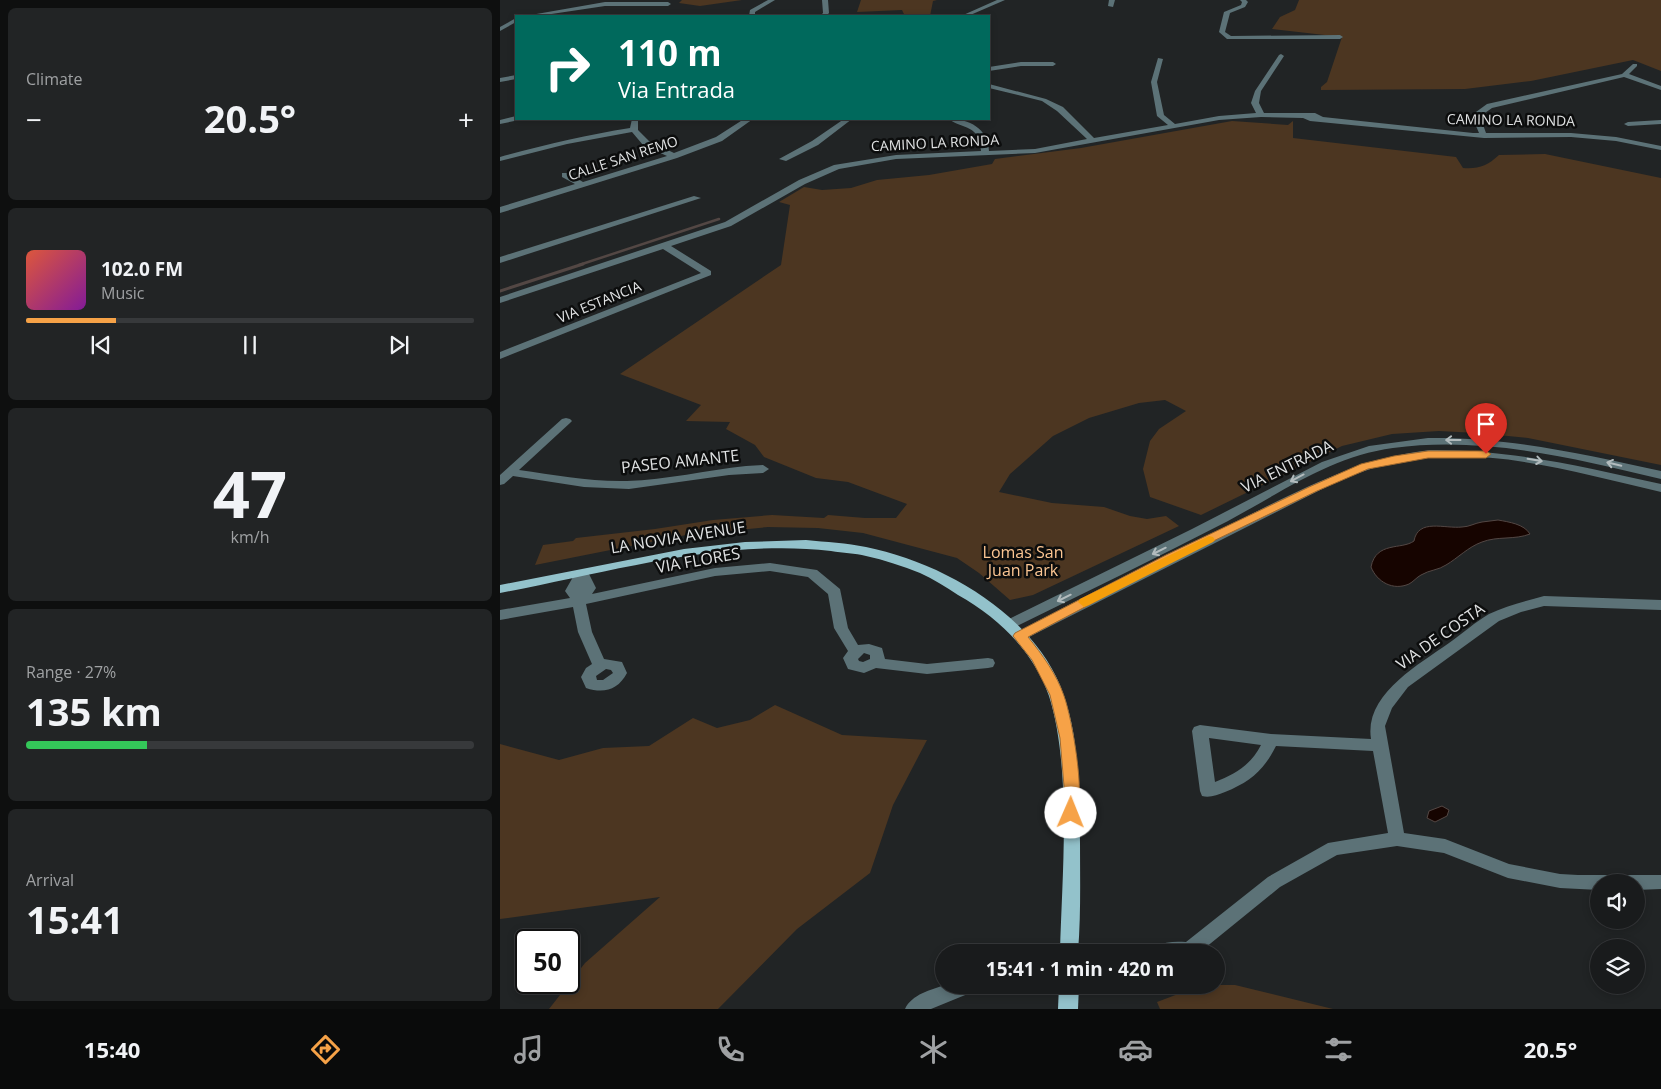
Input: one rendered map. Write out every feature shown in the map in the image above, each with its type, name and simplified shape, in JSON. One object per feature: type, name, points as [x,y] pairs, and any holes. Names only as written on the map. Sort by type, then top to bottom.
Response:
[{"type":"main road","name":"LA NOVIA AVENUE","points":[[500,589],[671,555],[733,546],[789,543],[841,548],[888,558],[925,571],[961,587],[1015,630],[1037,657],[1057,695],[1067,738],[1071,786],[1070,944]]},
{"type":"main road","points":[[1068,1009],[1069,994]]},
{"type":"street","points":[[752,15],[752,11],[772,0]]},
{"type":"street","points":[[824,15],[826,13],[825,0]]},
{"type":"street","points":[[966,15],[1002,0]]},
{"type":"street","points":[[1243,0],[1243,6],[1227,12],[1222,32],[1229,38],[1340,37]]},
{"type":"street","points":[[534,15],[604,4],[668,4]]},
{"type":"street","points":[[500,29],[515,21]]},
{"type":"street","points":[[1261,115],[1255,103],[1258,91],[1281,56]]},
{"type":"street","points":[[1160,60],[1154,79],[1161,116],[1174,126]]},
{"type":"street","points":[[990,69],[1022,64],[1053,64]]},
{"type":"street","points":[[1484,136],[1477,119],[1479,114],[1490,106],[1624,75],[1635,65]]},
{"type":"street","points":[[1624,75],[1661,88]]},
{"type":"street","points":[[500,80],[515,77]]},
{"type":"street","points":[[990,86],[1044,100],[1060,109],[1093,142]]},
{"type":"street","name":"CAMINO LA RONDA","points":[[500,300],[728,224],[802,182],[837,167],[896,157],[1035,152],[1219,118],[1261,115],[1305,116],[1310,119],[1318,117],[1484,136],[1571,135],[1616,139],[1661,148]]},
{"type":"street","points":[[500,122],[515,118]]},
{"type":"street","points":[[635,120],[634,130],[646,143],[674,156]]},
{"type":"street","name":"CALLE SAN REMO","points":[[500,210],[674,156],[719,139],[748,120]]},
{"type":"street","points":[[784,158],[815,143],[847,120]]},
{"type":"street","points":[[955,120],[969,124],[980,131],[984,139],[985,154]]},
{"type":"street","points":[[1628,124],[1661,122]]},
{"type":"street","points":[[500,159],[550,144],[634,130]]},
{"type":"street","points":[[565,175],[583,185]]},
{"type":"street","points":[[500,260],[697,198]]},
{"type":"street","name":"VIA ESTANCIA","points":[[500,356],[708,273],[664,245]]},
{"type":"street","points":[[500,481],[566,421]]},
{"type":"street","name":"VIA ENTRADA","points":[[1208,533],[1314,470],[1340,458],[1390,445],[1449,440],[1513,443],[1661,475]]},
{"type":"street","name":"VIA ENTRADA","points":[[1015,630],[1208,533],[1364,466],[1394,459],[1428,454],[1505,456],[1543,462],[1661,488]]},
{"type":"street","name":"PASEO AMANTE","points":[[510,472],[594,483],[629,485],[740,469],[763,469]]},
{"type":"street","name":"VIA FLORES","points":[[500,616],[580,602],[715,572],[770,567],[812,573],[835,592],[841,628],[855,651],[871,648],[877,652],[878,658],[875,663],[927,669],[988,663]]},
{"type":"street","points":[[582,573],[589,588],[580,602],[582,620],[590,646],[600,666]]},
{"type":"street","name":"VIA DE COSTA","points":[[1397,840],[1377,726],[1385,706],[1403,683],[1494,618],[1516,609],[1544,601],[1661,605]]},
{"type":"street","points":[[1271,740],[1262,761],[1244,778],[1208,791],[1200,731],[1271,740],[1379,745]]},
{"type":"street","points":[[1197,944],[1274,882],[1334,848],[1397,840],[1445,846],[1508,871],[1560,881],[1578,883],[1661,882]]},
{"type":"street","points":[[915,1009],[925,1002],[945,994]]},
{"type":"green space","points":[[682,0],[742,0],[700,6],[679,3]]},
{"type":"green space","points":[[861,0],[937,0],[933,1],[930,15],[904,15],[902,10],[857,12]]},
{"type":"green space","points":[[1299,0],[1661,0],[1661,71],[1633,60],[1531,81],[1465,89],[1321,90],[1321,87],[1327,82],[1342,37],[1272,29],[1280,17],[1295,10]]},
{"type":"green space","name":"Lomas San Juan Park","points":[[1232,121],[1288,125],[1293,121],[1293,138],[1456,157],[1463,168],[1483,166],[1499,155],[1545,154],[1661,178],[1661,465],[1528,438],[1439,431],[1392,434],[1342,446],[1201,515],[1150,497],[1143,469],[1150,441],[1159,429],[1186,411],[1165,400],[1139,403],[1089,418],[1053,436],[1010,474],[999,492],[1052,503],[1104,507],[1130,516],[1147,519],[1166,516],[1179,526],[1033,595],[1010,600],[979,573],[957,558],[863,533],[818,528],[768,527],[686,535],[535,565],[543,545],[573,541],[576,538],[713,520],[772,515],[824,518],[828,515],[896,518],[907,504],[848,482],[816,478],[764,457],[755,445],[726,429],[730,422],[686,421],[701,405],[620,374],[781,265],[790,205],[779,202],[804,187],[822,190],[851,188],[877,180],[929,175],[992,164],[995,159],[1081,148]]},
{"type":"green space","points":[[775,705],[842,735],[927,740],[893,805],[870,873],[797,929],[718,1009],[549,1009],[561,994],[580,994],[580,969],[585,963],[660,897],[500,919],[500,744],[559,760],[603,748],[649,746],[693,718],[717,728],[750,720]]},
{"type":"green space","points":[[1225,985],[1235,985],[1333,1009],[1160,1009],[1157,1002],[1178,994],[1225,994]]},
{"type":"shaded area","points":[[1498,520],[1520,526],[1530,534],[1482,542],[1443,567],[1424,573],[1403,586],[1386,584],[1377,577],[1371,567],[1378,553],[1409,544],[1414,541],[1421,529],[1426,527],[1465,527]]},
{"type":"shaded area","points":[[1442,806],[1449,810],[1447,816],[1435,822],[1427,818],[1429,811]]},
{"type":"waterway","points":[[579,265],[719,219]]},
{"type":"waterway","points":[[500,291],[583,264]]},
{"type":"slow traffic","points":[[1084,602],[1209,540]]},
{"type":"route","points":[[1071,813],[1067,738],[1057,695],[1037,657],[1020,636],[1170,558],[1364,466],[1428,454],[1486,454]]}]
